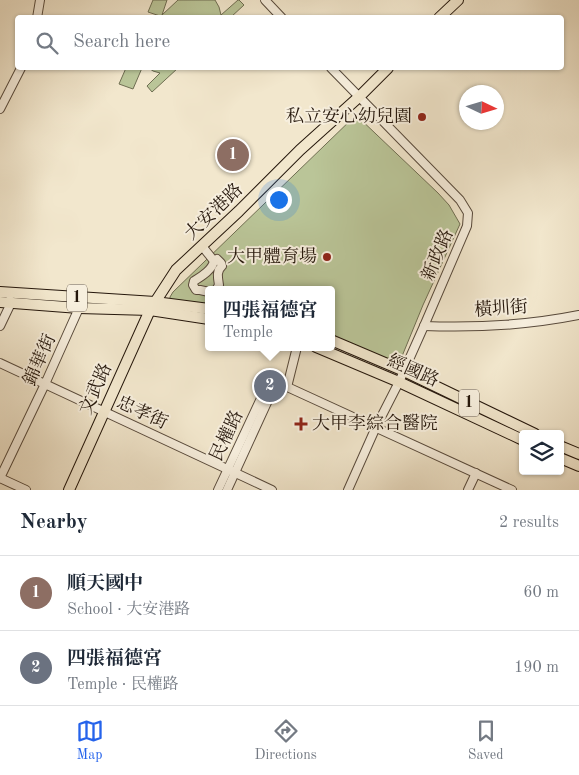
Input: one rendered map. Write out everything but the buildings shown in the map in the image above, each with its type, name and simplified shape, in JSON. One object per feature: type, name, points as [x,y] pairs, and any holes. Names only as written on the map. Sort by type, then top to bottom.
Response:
[{"type":"main road","points":[[442,15],[458,0]]},
{"type":"main road","name":"大安港路","points":[[152,306],[176,270],[386,70]]},
{"type":"main road","name":"1","points":[[5,298],[205,309]]},
{"type":"main road","name":"1","points":[[5,298],[79,308],[152,306],[205,318]]},
{"type":"main road","name":"文武路","points":[[69,490],[152,306]]},
{"type":"main road","name":"經國路","points":[[335,342],[404,371],[527,430]]},
{"type":"main road","name":"經國路","points":[[325,351],[399,382],[519,438]]},
{"type":"main road","points":[[564,448],[579,454]]},
{"type":"main road","points":[[564,460],[579,466]]},
{"type":"street","points":[[38,15],[40,0]]},
{"type":"street","points":[[265,0],[279,15]]},
{"type":"street","points":[[0,109],[20,70]]},
{"type":"street","name":"新政路","points":[[334,70],[460,200],[468,213],[467,226],[424,326],[348,490]]},
{"type":"street","points":[[202,246],[218,272],[218,286]]},
{"type":"street","points":[[205,291],[196,290],[193,285],[194,281],[215,265]]},
{"type":"street","points":[[0,326],[5,298]]},
{"type":"street","name":"錦華街","points":[[0,478],[79,308]]},
{"type":"street","name":"橫圳街","points":[[424,326],[454,327],[542,321],[579,315]]},
{"type":"street","points":[[264,380],[266,395],[285,386],[295,351]]},
{"type":"street","name":"忠孝街","points":[[0,363],[272,490]]},
{"type":"street","points":[[285,386],[512,490]]},
{"type":"street","name":"民權路","points":[[227,490],[232,471],[266,395]]},
{"type":"street","name":"民權路","points":[[218,490],[232,471]]},
{"type":"street","points":[[468,490],[476,473]]},
{"type":"street","points":[[0,478],[26,490]]},
{"type":"green space","points":[[153,0],[167,0],[162,15],[148,12]]},
{"type":"green space","points":[[178,0],[215,0],[221,15],[162,15]]},
{"type":"green space","points":[[238,0],[244,5],[233,15],[221,15]]},
{"type":"green space","points":[[125,70],[141,70],[133,89],[119,84]]},
{"type":"green space","points":[[152,70],[176,70],[152,92],[147,86],[160,73]]},
{"type":"green space","name":"大甲體育場","points":[[356,115],[438,193],[449,205],[460,224],[398,366],[335,337],[335,286],[205,286],[205,304],[170,300],[173,292]]},
{"type":"place","name":"私立安心幼兒園","points":[[422,117]]},
{"type":"place","name":"順天國中","points":[[233,155]]},
{"type":"place","name":"大甲體育場","points":[[327,257]]},
{"type":"place","name":"四張福德宮","points":[[270,386]]},
{"type":"place","name":"大甲李綜合醫院","points":[[301,424]]}]
